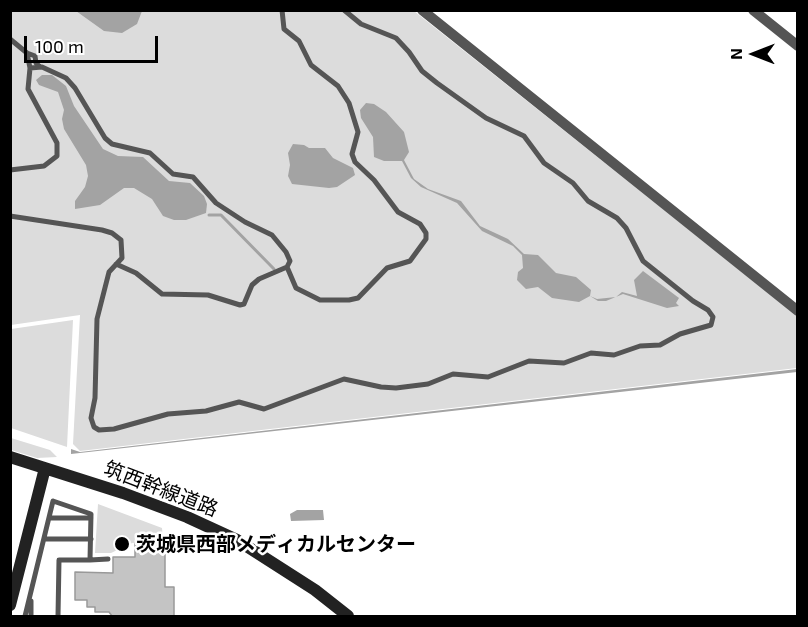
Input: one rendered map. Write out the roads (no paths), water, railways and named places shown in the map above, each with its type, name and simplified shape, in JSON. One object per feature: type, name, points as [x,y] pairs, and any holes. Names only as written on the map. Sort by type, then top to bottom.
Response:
[{"type":"street","points":[[422,10],[798,311]]},
{"type":"street","points":[[753,10],[798,46]]},
{"type":"street","name":"筑西幹線道路","points":[[10,457],[155,505],[237,540],[281,567],[344,615]]},
{"type":"street","points":[[10,605],[45,468]]},
{"type":"lane","points":[[30,68],[40,67],[56,71],[71,83],[105,138],[112,144],[146,150],[173,174],[193,177],[216,203],[245,222],[272,235],[280,242],[290,261],[289,269],[296,288],[320,300],[358,298],[387,268],[410,261],[426,239],[425,230],[420,224],[398,212],[374,180],[355,162],[352,153],[358,132],[349,103],[338,86],[311,65],[299,41],[284,29],[282,10]]},
{"type":"lane","points":[[122,258],[109,272],[97,319],[91,418],[94,427],[99,430],[114,429],[168,414],[206,411],[239,402],[264,409],[344,379],[396,388],[428,384],[453,374],[488,377],[529,361],[564,363],[591,353],[614,355],[640,346],[660,345],[680,334],[711,325],[713,318],[708,310],[693,301],[643,261],[626,228],[617,218],[588,201],[573,183],[544,163],[524,136],[486,118],[422,71],[396,38],[361,24],[344,10]]},
{"type":"lane","points":[[10,39],[27,53],[35,56],[36,63],[40,67]]},
{"type":"lane","points":[[10,170],[44,166],[57,156],[57,143],[28,89],[30,68],[27,53]]},
{"type":"lane","points":[[10,216],[113,233],[122,240],[124,266]]},
{"type":"lane","points":[[116,264],[124,266],[158,293],[208,295],[237,305],[244,304],[252,285],[259,279],[289,269]]},
{"type":"lane","points":[[25,616],[53,501],[92,514],[90,560]]},
{"type":"lane","points":[[49,518],[91,518]]},
{"type":"lane","points":[[44,539],[91,539]]},
{"type":"lane","points":[[58,616],[59,560],[108,560]]},
{"type":"lane","points":[[31,593],[31,616]]},
{"type":"waterway","points":[[209,215],[221,215],[274,269]]},
{"type":"place","name":"茨城県西部メディカルセンター","points":[[122,544]]}]
